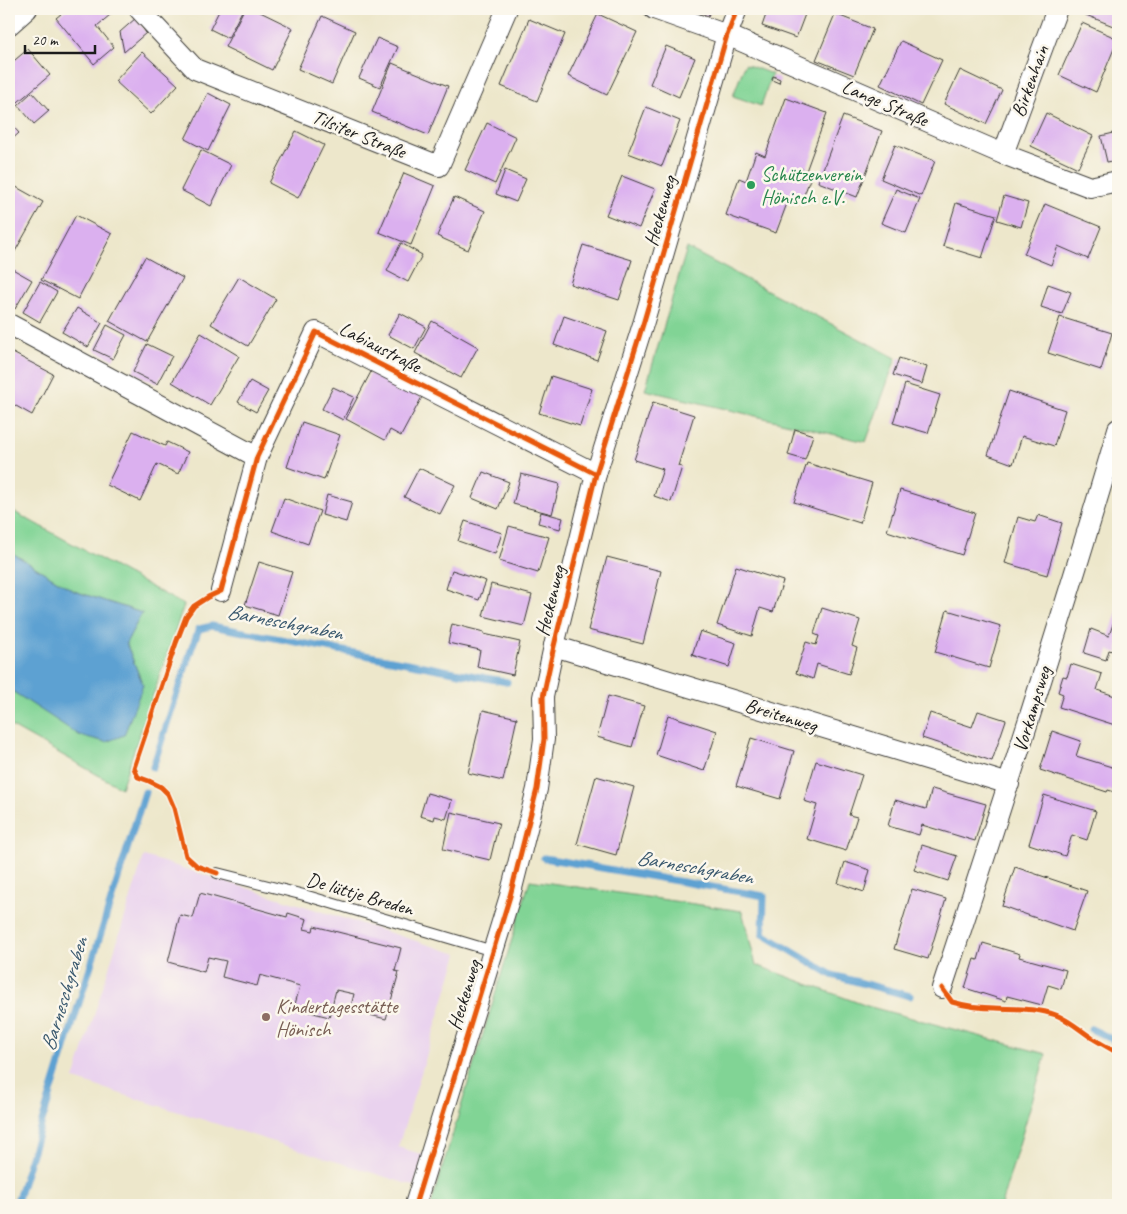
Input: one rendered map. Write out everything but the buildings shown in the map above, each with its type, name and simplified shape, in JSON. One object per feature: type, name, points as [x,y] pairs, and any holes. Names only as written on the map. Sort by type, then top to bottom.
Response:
[{"type":"street","points":[[9,25],[27,9]]},
{"type":"street","name":"Tilsiter Straße","points":[[139,9],[195,69],[439,166],[507,9]]},
{"type":"street","name":"Lange Straße","points":[[654,9],[727,35],[1003,154],[1090,186],[1118,182]]},
{"type":"street","name":"Heckenweg","points":[[415,1205],[510,896],[536,789],[544,739],[544,697],[554,646],[596,474],[646,312],[727,35],[737,9]]},
{"type":"street","name":"Birkenhain","points":[[1003,154],[1056,9]]},
{"type":"street","points":[[9,324],[257,457]]},
{"type":"street","name":"Labiaustraße","points":[[221,591],[257,457],[316,332],[596,474]]},
{"type":"street","name":"Vorkampsweg","points":[[942,988],[1009,784],[1118,428]]},
{"type":"street","name":"Breitenweg","points":[[554,646],[1009,784]]},
{"type":"lane","name":"De lüttje Breden","points":[[216,873],[304,895],[493,951]]},
{"type":"shaded area","name":"Kindertagesstätte Hönisch","points":[[144,856],[458,954],[398,1147],[424,1155],[414,1186],[74,1079]]},
{"type":"green space","points":[[745,64],[772,74],[761,106],[733,96]]},
{"type":"green space","points":[[687,248],[896,358],[866,442],[645,390]]},
{"type":"green space","points":[[9,509],[184,605],[121,788],[9,725],[9,689],[18,695],[143,685],[126,643],[142,613],[74,591],[9,551]]},
{"type":"green space","points":[[530,880],[742,911],[756,965],[867,1006],[1046,1054],[1001,1205],[431,1205]]},
{"type":"water","points":[[9,551],[74,591],[142,613],[126,643],[143,685],[124,735],[106,742],[79,735],[9,689]]},
{"type":"waterway","name":"Barneschgraben","points":[[153,767],[199,629],[212,626],[507,682]]},
{"type":"waterway","name":"Barneschgraben","points":[[16,1205],[145,792]]},
{"type":"waterway","name":"Barneschgraben","points":[[544,858],[764,896],[763,934],[832,975],[910,996]]},
{"type":"waterway","name":"Barneschgraben","points":[[1091,1029],[1118,1042]]},
{"type":"cycle path","points":[[415,1205],[510,896],[537,789],[544,739],[543,697],[596,474],[644,321],[727,35],[737,9]]},
{"type":"cycle path","points":[[217,873],[197,866],[186,856],[174,808],[168,794],[161,787],[138,777],[134,768],[186,617],[194,606],[221,591],[257,457],[316,332],[596,474]]},
{"type":"cycle path","points":[[942,988],[952,1002],[968,1006],[1033,1010],[1056,1015],[1118,1053]]},
{"type":"place","name":"Schützenverein Hönisch e.V.","points":[[751,185]]},
{"type":"place","name":"Kindertagesstätte Hönisch","points":[[266,1017]]}]
